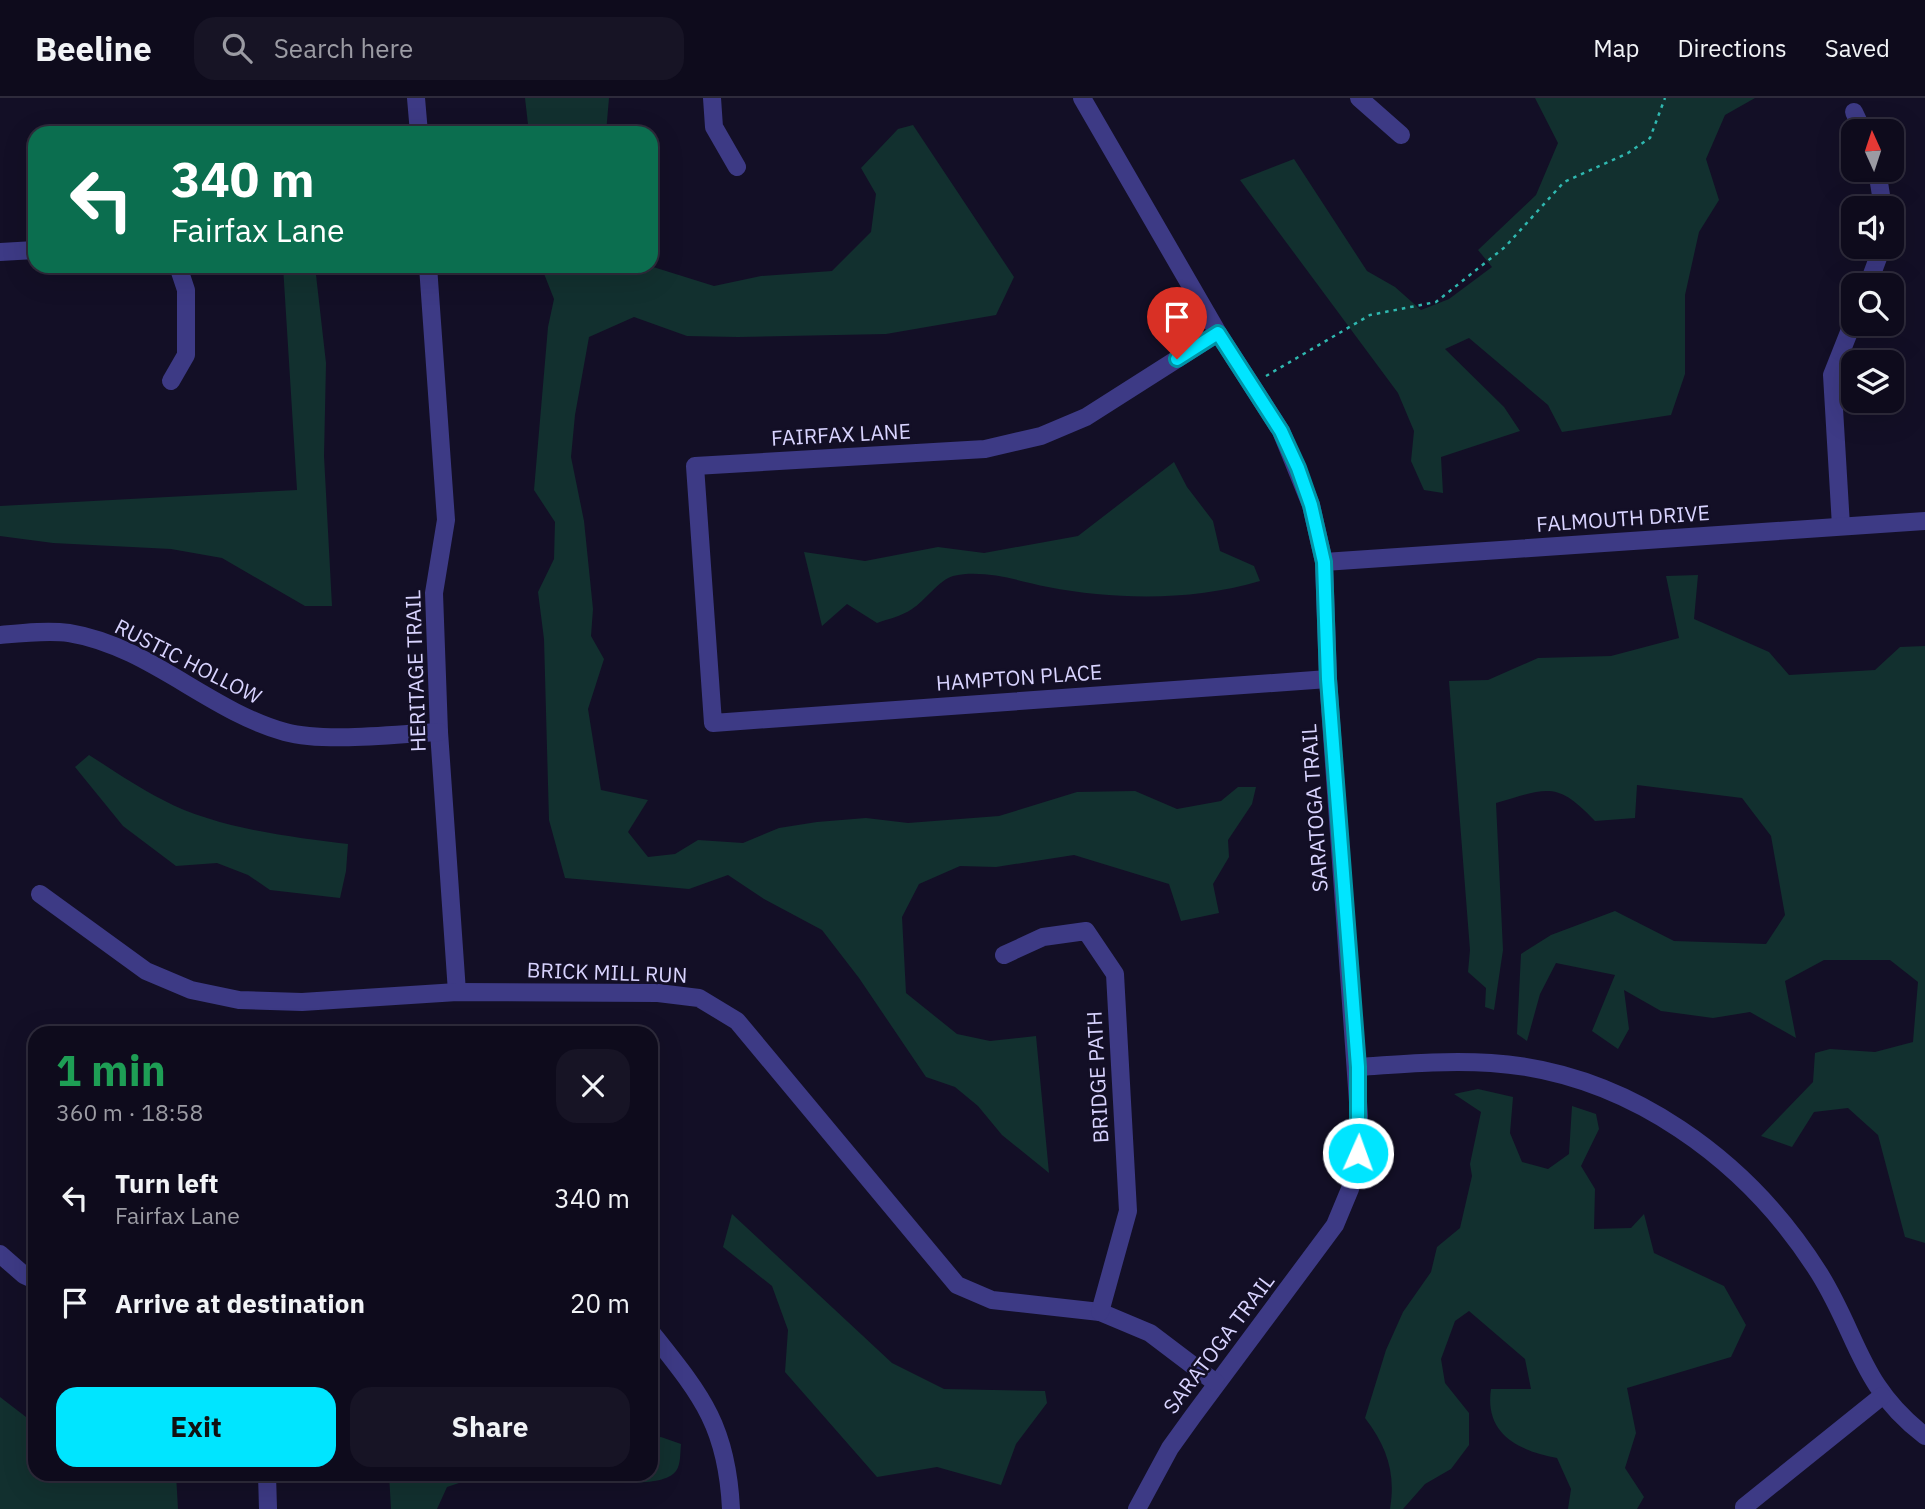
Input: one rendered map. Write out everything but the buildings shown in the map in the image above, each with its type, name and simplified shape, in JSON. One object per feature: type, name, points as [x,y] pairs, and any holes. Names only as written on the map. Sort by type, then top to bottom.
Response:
[{"type":"street","points":[[416,98],[418,126]]},
{"type":"street","points":[[712,98],[714,127],[737,167]]},
{"type":"street","points":[[1359,98],[1401,135]]},
{"type":"street","name":"SARATOGA TRAIL","points":[[1088,100],[1218,333],[1281,431],[1311,505],[1324,562],[1328,679],[1358,1067],[1358,1153],[1350,1189],[1335,1225],[1170,1448],[1136,1509]]},
{"type":"street","points":[[1854,112],[1857,119]]},
{"type":"street","points":[[0,252],[28,250]]},
{"type":"street","points":[[171,381],[186,355],[186,290],[180,273]]},
{"type":"street","name":"HERITAGE TRAIL","points":[[428,273],[446,520],[434,593],[439,732],[457,992]]},
{"type":"street","name":"FAIRFAX LANE","points":[[713,723],[695,466],[985,449],[1041,436],[1086,417],[1218,333]]},
{"type":"street","points":[[1841,526],[1832,375],[1847,336]]},
{"type":"street","name":"FALMOUTH DRIVE","points":[[1324,562],[1925,522]]},
{"type":"street","name":"RUSTIC HOLLOW","points":[[0,635],[68,633],[107,645],[160,669],[238,716],[288,733],[337,736],[439,732]]},
{"type":"street","name":"HAMPTON PLACE","points":[[713,723],[1328,679]]},
{"type":"street","name":"BRICK MILL RUN","points":[[40,894],[146,971],[191,990],[239,1000],[302,1002],[457,992],[658,993],[699,998],[737,1021],[957,1285],[992,1300],[1100,1312],[1150,1333],[1216,1383]]},
{"type":"street","name":"BRIDGE PATH","points":[[1004,955],[1043,937],[1086,931],[1115,974],[1128,1211],[1100,1312]]},
{"type":"street","points":[[1358,1067],[1430,1062],[1503,1064],[1587,1084],[1660,1116],[1725,1160],[1771,1206],[1820,1275],[1859,1358],[1882,1396],[1925,1436]]},
{"type":"street","points":[[0,1254],[28,1277]]},
{"type":"street","points":[[658,1341],[698,1391],[720,1436],[729,1481],[731,1509]]},
{"type":"street","points":[[1744,1507],[1882,1396]]},
{"type":"street","points":[[267,1481],[268,1509]]},
{"type":"path","points":[[1252,385],[1370,315],[1436,302],[1505,247],[1564,182],[1619,158],[1650,138],[1665,98]]},
{"type":"green space","points":[[525,98],[609,98],[607,126],[528,126]]},
{"type":"green space","points":[[1535,98],[1755,98],[1725,115],[1706,159],[1719,200],[1699,232],[1685,295],[1685,374],[1671,415],[1562,432],[1548,405],[1469,338],[1445,349],[1504,407],[1520,431],[1441,457],[1443,493],[1424,490],[1411,461],[1414,431],[1398,393],[1240,180],[1294,159],[1367,271],[1395,287],[1421,310],[1449,299],[1492,267],[1478,250],[1536,195],[1558,143]]},
{"type":"green space","points":[[913,125],[1014,277],[996,315],[886,334],[738,337],[687,336],[634,317],[589,337],[575,415],[571,457],[584,521],[593,609],[591,636],[604,659],[588,709],[601,790],[648,800],[628,832],[648,857],[675,854],[698,840],[743,843],[779,828],[817,822],[866,818],[908,823],[999,816],[1077,792],[1135,791],[1177,809],[1221,801],[1238,787],[1256,787],[1252,804],[1228,840],[1229,857],[1213,884],[1219,913],[1181,921],[1169,884],[1074,855],[996,867],[960,866],[919,884],[902,917],[906,993],[957,1034],[990,1041],[1036,1036],[1049,1173],[1002,1135],[978,1106],[955,1087],[926,1077],[859,978],[822,930],[764,899],[728,875],[689,889],[565,878],[549,820],[544,639],[538,592],[554,559],[555,522],[534,490],[548,327],[554,299],[544,273],[658,273],[658,268],[714,286],[761,276],[832,271],[871,232],[876,194],[861,168],[898,129]]},
{"type":"green space","points":[[283,273],[316,273],[326,363],[324,456],[332,606],[305,606],[222,558],[171,549],[53,543],[0,536],[0,506],[297,490]]},
{"type":"green space","points":[[1174,462],[1187,487],[1213,521],[1220,551],[1254,566],[1260,581],[1208,592],[1127,596],[1074,591],[989,575],[965,574],[948,578],[917,605],[895,617],[877,623],[847,604],[822,626],[804,552],[865,561],[938,547],[984,553],[1078,536]]},
{"type":"green space","points":[[1698,575],[1694,619],[1769,652],[1789,675],[1875,670],[1900,647],[1925,646],[1925,1243],[1905,1237],[1878,1135],[1848,1108],[1814,1112],[1792,1147],[1761,1136],[1813,1082],[1815,1053],[1830,1049],[1875,1052],[1913,1042],[1918,982],[1890,960],[1824,960],[1785,981],[1796,1038],[1750,1012],[1713,1018],[1661,1011],[1624,990],[1629,1029],[1618,1049],[1592,1031],[1615,975],[1556,963],[1540,994],[1527,1041],[1517,1034],[1521,954],[1551,935],[1615,911],[1674,941],[1766,944],[1785,915],[1771,836],[1742,798],[1637,785],[1635,818],[1595,821],[1570,798],[1550,791],[1539,791],[1496,803],[1503,950],[1494,1010],[1485,1007],[1486,988],[1468,972],[1470,950],[1449,681],[1488,680],[1538,658],[1611,656],[1679,638],[1666,576]]},
{"type":"green space","points":[[89,755],[153,795],[206,818],[253,830],[348,844],[340,898],[270,890],[248,875],[217,863],[176,866],[123,826],[75,767]]},
{"type":"green space","points":[[1478,1089],[1513,1097],[1510,1133],[1522,1162],[1548,1169],[1569,1154],[1572,1106],[1596,1114],[1599,1129],[1581,1166],[1595,1189],[1594,1229],[1631,1228],[1644,1214],[1654,1253],[1724,1286],[1746,1325],[1731,1357],[1627,1388],[1636,1433],[1625,1468],[1644,1497],[1637,1509],[1568,1509],[1571,1489],[1557,1458],[1518,1445],[1499,1429],[1490,1405],[1491,1389],[1531,1389],[1525,1359],[1469,1311],[1455,1321],[1441,1359],[1445,1383],[1469,1413],[1469,1445],[1451,1469],[1425,1484],[1403,1509],[1390,1509],[1392,1484],[1388,1461],[1379,1439],[1365,1418],[1386,1350],[1403,1312],[1431,1272],[1437,1247],[1460,1228],[1472,1176],[1470,1164],[1481,1112],[1454,1094]]},
{"type":"green space","points":[[732,1214],[892,1363],[944,1389],[1045,1391],[1047,1403],[1016,1444],[1001,1485],[937,1467],[877,1477],[785,1372],[788,1330],[772,1286],[723,1247]]},
{"type":"green space","points":[[0,1397],[28,1417],[28,1481],[176,1481],[178,1509],[0,1509]]},
{"type":"green space","points":[[658,1437],[681,1444],[678,1468],[668,1477],[658,1481]]},
{"type":"green space","points":[[389,1481],[465,1481],[447,1487],[437,1509],[391,1509]]},
{"type":"green space","points":[[603,1481],[657,1481],[628,1483]]},
{"type":"route","points":[[1177,359],[1218,333],[1281,431],[1311,505],[1324,562],[1328,679],[1358,1067],[1358,1153]]}]
